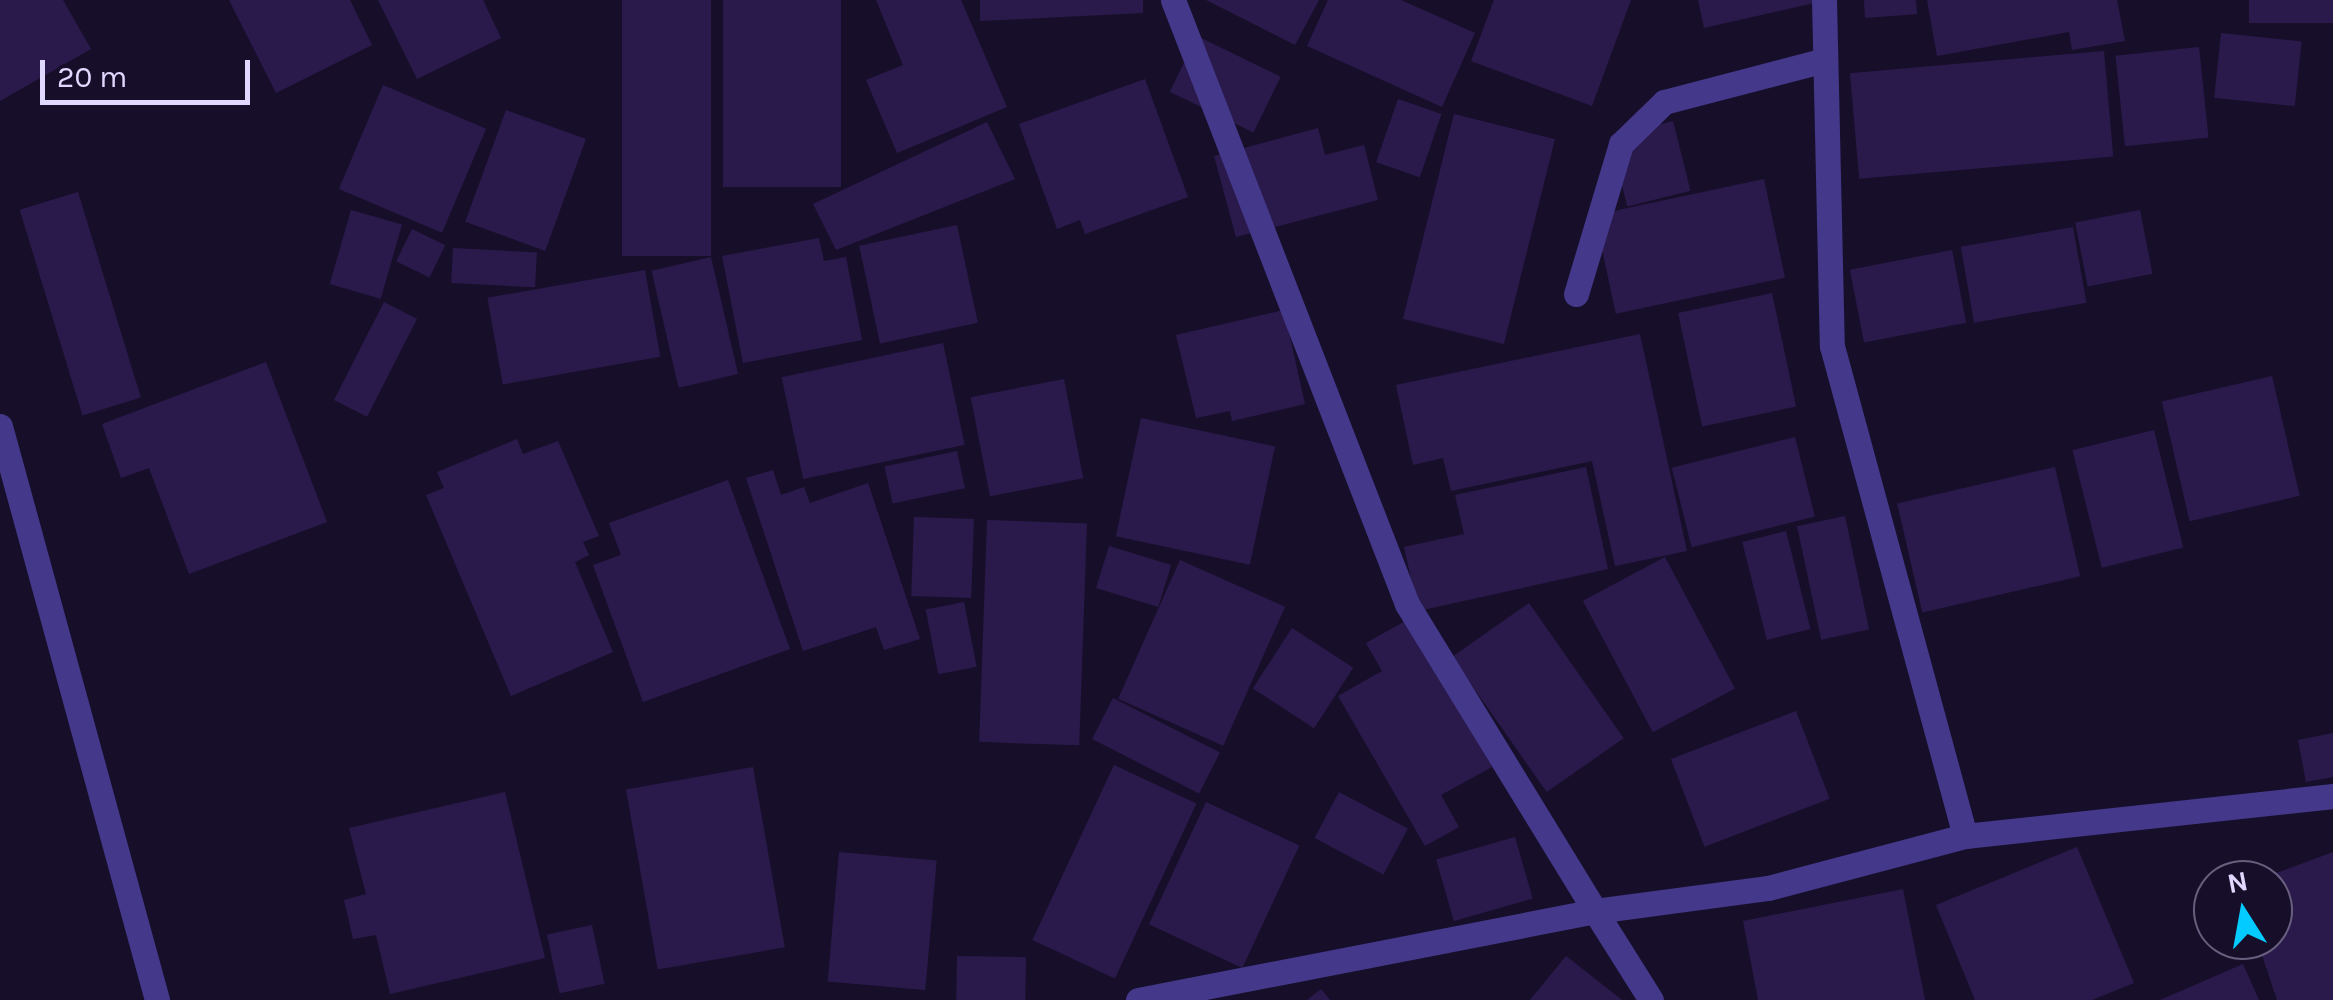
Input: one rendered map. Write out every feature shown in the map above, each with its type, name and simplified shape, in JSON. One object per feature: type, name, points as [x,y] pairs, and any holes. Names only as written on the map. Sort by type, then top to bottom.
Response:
[{"type":"street","points":[[1173,0],[1407,604],[1650,1000]]},
{"type":"street","points":[[1824,0],[1832,346],[1966,836]]},
{"type":"street","points":[[1576,294],[1621,144],[1654,113],[1826,60]]},
{"type":"street","points":[[0,426],[157,1000]]},
{"type":"street","points":[[1151,999],[1595,911],[1768,888],[1966,836],[2333,796]]},
{"type":"building","points":[[0,0],[63,0],[91,49],[0,101]]},
{"type":"building","points":[[229,0],[350,0],[372,45],[276,93]]},
{"type":"building","points":[[378,0],[483,0],[501,38],[417,79]]},
{"type":"building","points":[[622,0],[711,0],[711,256],[622,256]]},
{"type":"building","points":[[723,0],[841,0],[841,187],[723,187]]},
{"type":"building","points":[[876,0],[961,0],[1007,107],[897,153],[866,80],[903,65]]},
{"type":"building","points":[[980,0],[1143,0],[1143,13],[980,21]]},
{"type":"building","points":[[1206,0],[1319,0],[1295,45]]},
{"type":"building","points":[[1328,0],[1401,0],[1475,33],[1442,107],[1307,46]]},
{"type":"building","points":[[1494,0],[1631,0],[1592,106],[1471,61]]},
{"type":"building","points":[[1698,0],[1814,0],[1814,3],[1704,28]]},
{"type":"building","points":[[1864,0],[1916,0],[1917,14],[1865,18]]},
{"type":"building","points":[[1927,0],[2117,0],[2125,41],[2072,50],[2069,32],[1937,56]]},
{"type":"building","points":[[2249,0],[2333,0],[2333,23],[2249,23]]},
{"type":"building","points":[[2221,33],[2302,41],[2295,106],[2214,98]]},
{"type":"building","points":[[1197,36],[1281,77],[1253,132],[1170,92]]},
{"type":"building","points":[[2199,47],[2209,138],[2125,146],[2115,56]]},
{"type":"building","points":[[2104,51],[2113,157],[1859,179],[1850,73]]},
{"type":"building","points":[[1145,79],[1188,197],[1085,234],[1080,220],[1057,229],[1019,124]]},
{"type":"building","points":[[383,85],[486,129],[442,233],[339,189]]},
{"type":"building","points":[[1398,99],[1441,114],[1420,177],[1376,162]]},
{"type":"building","points":[[506,110],[586,139],[545,251],[465,222]]},
{"type":"building","points":[[1454,114],[1555,139],[1504,344],[1403,319]]},
{"type":"building","points":[[1673,121],[1690,191],[1627,207],[1610,137]]},
{"type":"building","points":[[987,122],[1015,179],[836,250],[813,204]]},
{"type":"building","points":[[1318,128],[1325,155],[1364,145],[1378,200],[1236,237],[1214,156]]},
{"type":"building","points":[[1764,179],[1785,278],[1616,314],[1595,215]]},
{"type":"building","points":[[78,192],[141,398],[83,415],[20,210]]},
{"type":"building","points":[[351,210],[402,225],[381,299],[330,284]]},
{"type":"building","points":[[2140,210],[2152,274],[2088,286],[2075,223]]},
{"type":"building","points":[[957,225],[978,323],[880,344],[859,246]]},
{"type":"building","points":[[2073,227],[2086,303],[1974,323],[1961,247]]},
{"type":"building","points":[[412,229],[445,245],[429,278],[396,261]]},
{"type":"building","points":[[819,238],[824,261],[846,257],[862,340],[743,363],[722,256]]},
{"type":"building","points":[[453,248],[537,252],[535,287],[451,283]]},
{"type":"building","points":[[1952,250],[1966,323],[1864,342],[1850,270]]},
{"type":"building","points":[[711,257],[738,374],[679,388],[652,271]]},
{"type":"building","points":[[645,270],[660,357],[503,384],[487,298]]},
{"type":"building","points":[[1772,293],[1796,406],[1702,426],[1678,313]]},
{"type":"building","points":[[384,302],[417,319],[367,417],[334,400]]},
{"type":"building","points":[[1284,310],[1305,404],[1232,421],[1230,411],[1196,418],[1176,335]]},
{"type":"building","points":[[1640,334],[1687,551],[1615,566],[1592,461],[1451,491],[1443,458],[1413,465],[1396,385]]},
{"type":"building","points":[[943,343],[965,445],[803,479],[782,377]]},
{"type":"building","points":[[266,362],[327,522],[189,574],[149,468],[121,478],[102,424]]},
{"type":"building","points":[[2272,376],[2300,496],[2190,521],[2162,401]]},
{"type":"building","points":[[1064,379],[1083,478],[990,496],[971,397]]},
{"type":"building","points":[[1141,418],[1275,446],[1250,565],[1116,536]]},
{"type":"building","points":[[2154,430],[2183,547],[2102,568],[2072,450]]},
{"type":"building","points":[[1795,437],[1815,517],[1692,547],[1672,468]]},
{"type":"building","points":[[517,439],[523,454],[558,441],[599,536],[583,542],[589,555],[575,562],[613,652],[511,696],[426,495],[444,488],[437,472]]},
{"type":"building","points":[[957,451],[965,488],[893,504],[885,466]]},
{"type":"building","points":[[1586,467],[1608,569],[1418,611],[1404,547],[1464,534],[1455,495]]},
{"type":"building","points":[[2055,467],[2080,576],[1922,613],[1897,503]]},
{"type":"building","points":[[773,470],[781,495],[804,487],[810,503],[868,483],[920,639],[884,650],[876,627],[803,651],[746,478]]},
{"type":"building","points":[[728,480],[790,649],[643,702],[593,565],[621,555],[609,523]]},
{"type":"building","points":[[1845,516],[1869,629],[1821,640],[1797,526]]},
{"type":"building","points":[[914,517],[974,519],[971,598],[911,596]]},
{"type":"building","points":[[987,520],[1087,523],[1079,745],[979,742]]},
{"type":"building","points":[[1786,531],[1810,629],[1767,640],[1742,542]]},
{"type":"building","points":[[1109,546],[1171,565],[1158,607],[1096,588]]},
{"type":"building","points":[[1665,557],[1735,689],[1653,732],[1583,601]]},
{"type":"building","points":[[1180,560],[1285,607],[1223,746],[1118,699]]},
{"type":"building","points":[[964,602],[977,667],[938,674],[926,609]]},
{"type":"building","points":[[1529,603],[1624,738],[1547,792],[1452,657]]},
{"type":"building","points":[[1407,620],[1492,767],[1441,795],[1459,827],[1425,846],[1338,696],[1382,671],[1366,643]]},
{"type":"building","points":[[1292,628],[1353,668],[1314,728],[1253,688]]},
{"type":"building","points":[[1113,698],[1220,752],[1199,793],[1092,739]]},
{"type":"building","points":[[1796,711],[1830,799],[1705,847],[1671,759]]},
{"type":"building","points":[[2333,733],[2333,777],[2306,782],[2298,740]]},
{"type":"building","points":[[1114,765],[1196,803],[1115,978],[1032,940]]},
{"type":"building","points":[[753,767],[785,947],[658,970],[626,789]]},
{"type":"building","points":[[505,792],[545,958],[390,994],[376,935],[353,939],[344,900],[366,894],[349,828]]},
{"type":"building","points":[[1339,792],[1408,829],[1383,875],[1315,838]]},
{"type":"building","points":[[1206,802],[1299,846],[1242,968],[1149,924]]},
{"type":"building","points":[[1515,837],[1533,899],[1454,921],[1436,860]]},
{"type":"building","points":[[2077,847],[2134,983],[2092,1000],[1975,1000],[1936,905]]},
{"type":"building","points":[[839,852],[937,861],[925,990],[828,982]]},
{"type":"building","points":[[2333,852],[2333,1000],[2277,1000],[2264,960],[2293,960],[2293,867]]},
{"type":"building","points":[[1903,889],[1925,1000],[1758,1000],[1743,921]]},
{"type":"building","points":[[592,925],[604,984],[559,993],[547,935]]},
{"type":"building","points":[[957,956],[1026,957],[1025,1000],[956,1000]]},
{"type":"building","points":[[1566,956],[1622,1000],[1530,1000]]},
{"type":"building","points":[[2243,964],[2259,1000],[2160,1000]]},
{"type":"building","points":[[1321,989],[1330,1000],[1307,1000]]}]
